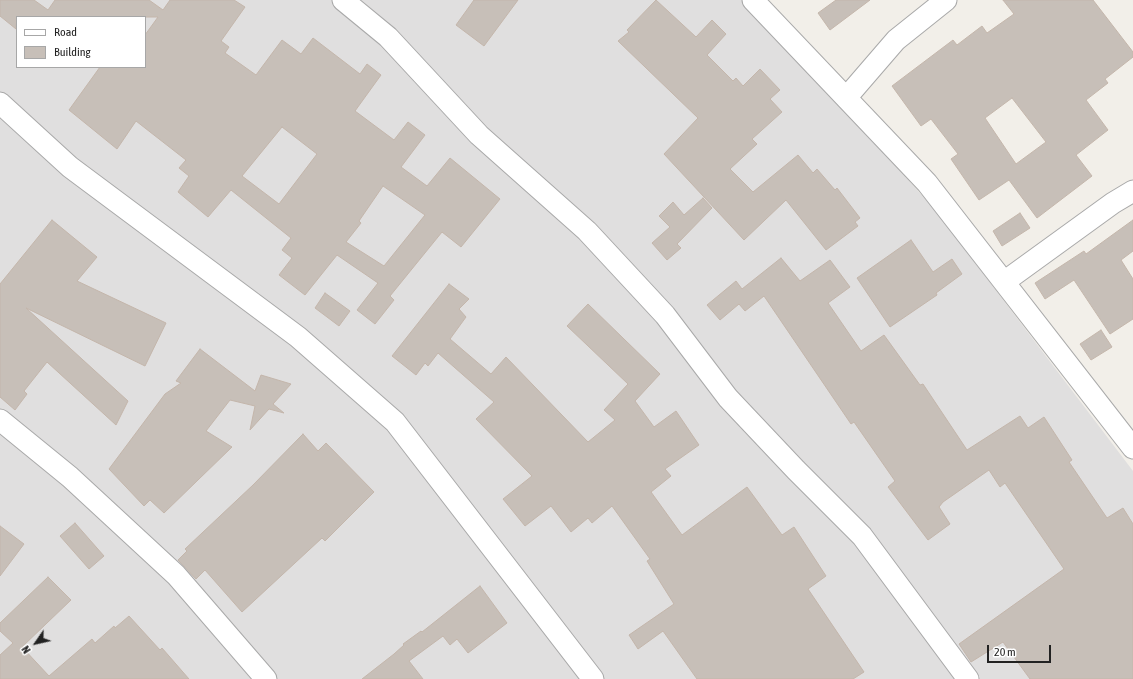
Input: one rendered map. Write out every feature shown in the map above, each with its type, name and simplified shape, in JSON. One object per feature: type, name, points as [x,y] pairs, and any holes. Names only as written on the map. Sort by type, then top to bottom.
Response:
[{"type":"street","points":[[343,0],[388,38],[479,135],[587,231],[665,315],[728,398],[796,470],[862,536],[968,679]]},
{"type":"street","points":[[753,0],[927,183],[1133,448]]},
{"type":"street","points":[[846,98],[896,40],[946,0]]},
{"type":"street","points":[[0,103],[70,168],[298,337],[395,422],[593,679]]},
{"type":"street","points":[[1004,282],[1113,203],[1133,191]]},
{"type":"street","points":[[0,420],[70,476],[176,575],[266,679]]},
{"type":"shaded area","points":[[0,0],[743,0],[774,29],[935,210],[1133,471],[1133,679],[0,679]]},
{"type":"building","points":[[0,0],[34,0],[48,10],[55,0],[149,0],[163,10],[170,0],[234,0],[245,7],[221,41],[229,47],[225,53],[256,75],[282,40],[301,54],[313,38],[360,74],[367,64],[381,75],[355,111],[394,140],[408,122],[425,135],[401,167],[427,186],[450,158],[500,199],[461,247],[442,232],[390,296],[394,300],[375,324],[357,310],[378,283],[337,255],[305,295],[279,275],[292,258],[282,250],[291,238],[231,190],[208,217],[178,192],[189,176],[179,168],[186,160],[136,121],[117,149],[69,110],[99,68],[146,68],[146,34],[158,17],[16,16],[16,29],[0,16]],"holes":[[[282,127],[317,154],[279,204],[242,176]],[[383,186],[425,215],[384,266],[346,242],[361,223],[359,221]]]},
{"type":"building","points":[[474,0],[518,0],[484,46],[456,25]]},
{"type":"building","points":[[656,0],[696,37],[712,20],[726,34],[707,55],[733,81],[736,78],[743,86],[760,69],[780,90],[770,99],[782,112],[752,139],[757,144],[730,169],[753,192],[798,155],[813,173],[817,169],[835,190],[837,188],[860,218],[855,222],[858,226],[826,250],[786,200],[744,240],[664,154],[698,118],[618,41],[629,32],[627,30]]},
{"type":"building","points":[[836,0],[870,0],[830,30],[818,13]]},
{"type":"building","points":[[1003,0],[1093,0],[1133,52],[1133,57],[1105,79],[1108,83],[1086,100],[1108,130],[1076,155],[1092,176],[1037,218],[1009,180],[979,200],[951,159],[958,154],[931,119],[921,126],[892,86],[953,40],[957,45],[982,26],[987,33],[1014,14]],"holes":[[[1012,98],[1046,142],[1016,164],[985,118]]]},
{"type":"building","points":[[703,198],[712,208],[677,244],[681,248],[667,260],[652,243],[670,227],[659,216],[673,202],[684,215]]},
{"type":"building","points":[[1020,213],[1030,228],[1002,246],[993,231]]},
{"type":"building","points":[[52,220],[97,257],[77,281],[166,323],[145,366],[26,308],[128,401],[116,425],[47,362],[24,391],[27,394],[15,410],[0,397],[0,284]]},
{"type":"building","points":[[1133,220],[1133,251],[1121,260],[1133,279],[1133,319],[1110,334],[1074,280],[1045,299],[1035,283],[1084,251],[1086,254]]},
{"type":"building","points":[[911,240],[933,272],[952,259],[962,274],[936,293],[937,295],[890,327],[857,278]]},
{"type":"building","points":[[781,258],[800,281],[830,260],[850,287],[828,303],[861,351],[884,335],[920,385],[923,384],[967,450],[1020,416],[1028,428],[1044,417],[1072,460],[1069,462],[1107,518],[1123,508],[1133,524],[1133,679],[1030,679],[1003,642],[971,662],[959,644],[1064,569],[1005,483],[1000,487],[989,470],[943,502],[939,507],[950,524],[928,540],[888,487],[895,481],[854,422],[851,424],[764,296],[745,311],[739,304],[720,320],[707,305],[736,281],[742,289]]},
{"type":"building","points":[[449,284],[469,299],[459,309],[466,317],[450,339],[491,374],[506,357],[588,442],[615,420],[604,410],[628,384],[567,326],[588,304],[660,374],[635,401],[654,427],[676,411],[699,445],[665,469],[671,476],[651,492],[682,535],[747,487],[782,535],[794,527],[826,576],[808,589],[864,672],[853,679],[697,679],[663,631],[638,649],[629,635],[674,604],[647,561],[650,559],[612,506],[592,523],[588,518],[571,532],[551,506],[525,526],[503,499],[532,476],[476,419],[494,402],[438,353],[428,366],[425,363],[416,375],[392,356]]},
{"type":"building","points":[[325,293],[350,311],[339,326],[315,308]]},
{"type":"building","points":[[1101,330],[1112,347],[1091,360],[1080,344]]},
{"type":"building","points":[[200,349],[255,391],[261,375],[291,384],[273,404],[284,413],[269,409],[250,430],[255,406],[230,400],[206,431],[232,447],[164,513],[150,500],[144,506],[109,469],[165,394],[181,383],[176,381]]},
{"type":"building","points":[[303,434],[318,451],[326,443],[374,492],[325,541],[322,538],[242,612],[205,570],[196,579],[178,560],[187,551],[185,549],[253,485]]},
{"type":"building","points":[[75,523],[104,556],[89,569],[60,536]]},
{"type":"building","points":[[0,526],[24,544],[0,576]]},
{"type":"building","points":[[48,577],[71,600],[22,647],[49,676],[92,639],[95,643],[114,626],[115,628],[129,616],[160,650],[162,648],[189,679],[0,679],[0,655],[13,643],[0,631],[0,623]]},
{"type":"building","points":[[480,586],[507,623],[468,653],[457,639],[450,645],[443,636],[409,661],[423,679],[362,679],[394,654],[404,645],[403,644],[421,631],[422,632]]}]
